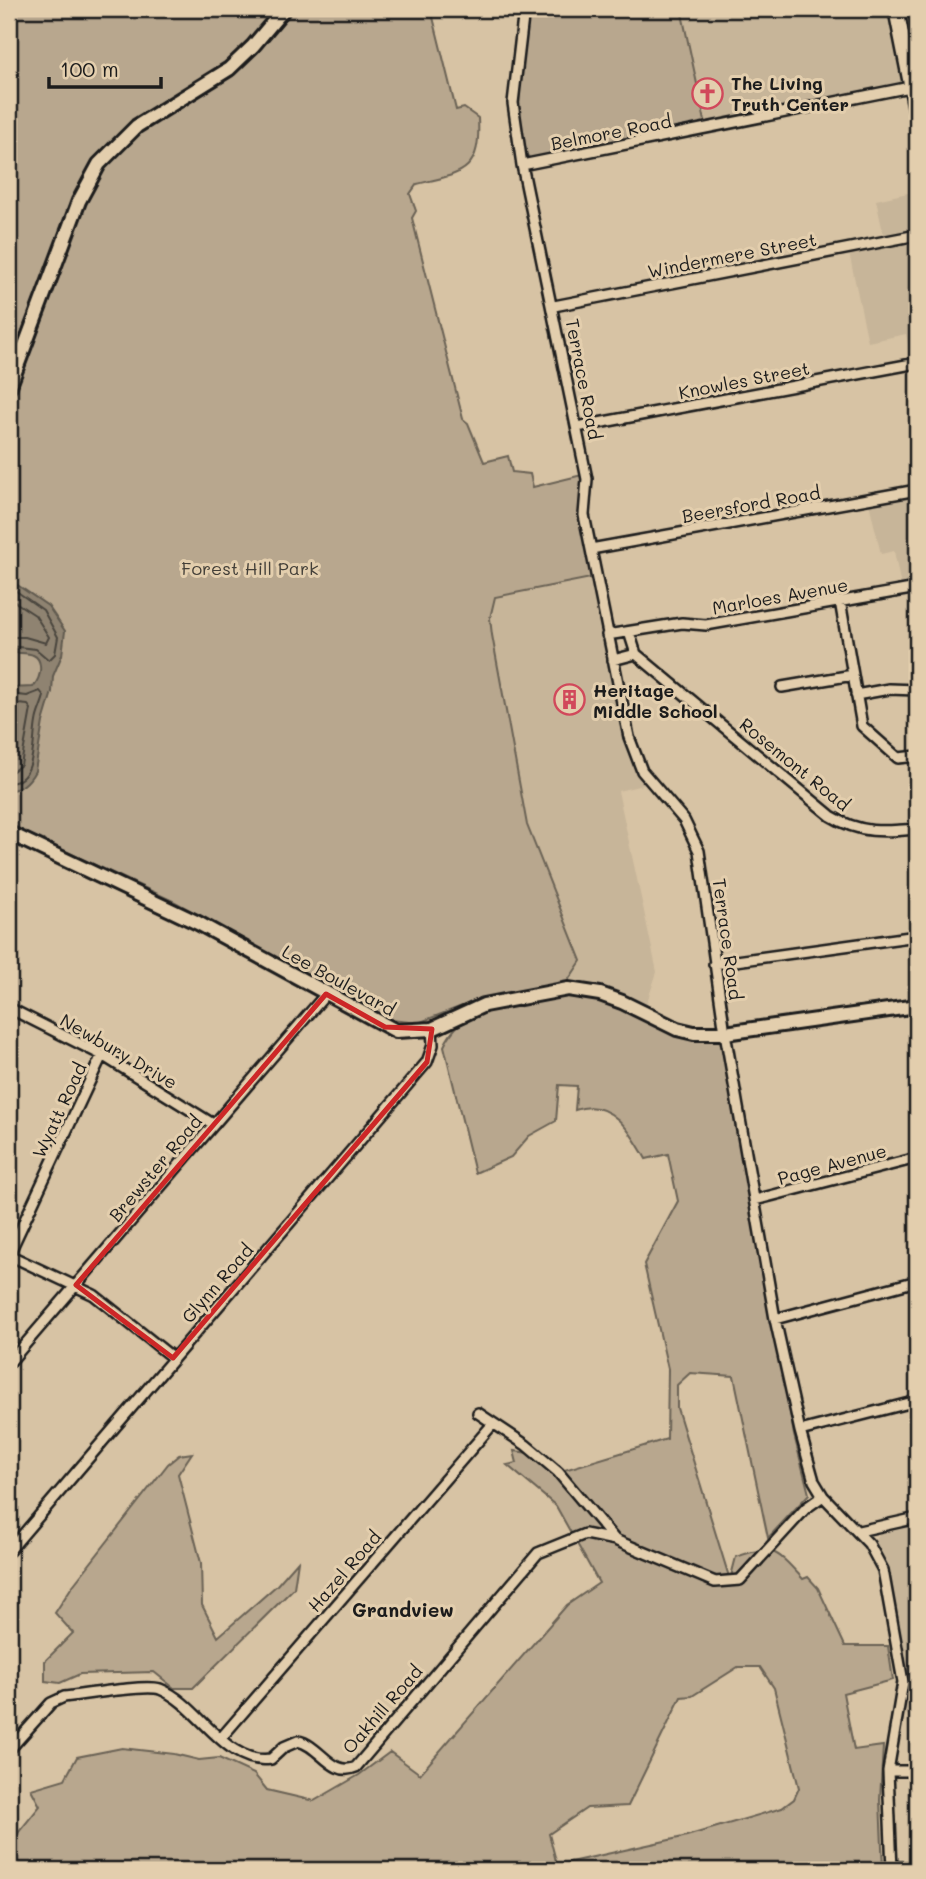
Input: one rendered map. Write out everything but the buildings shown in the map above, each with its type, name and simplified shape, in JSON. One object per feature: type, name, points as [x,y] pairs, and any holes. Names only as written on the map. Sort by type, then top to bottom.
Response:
[{"type":"main road","points":[[896,9],[914,86],[917,114]]},
{"type":"street","points":[[9,387],[79,201],[99,164],[137,126],[229,69],[253,46],[284,9]]},
{"type":"street","name":"Terrace Road","points":[[524,9],[513,87],[522,165],[554,306],[587,479],[584,515],[607,635],[637,760],[649,781],[684,820],[695,840],[725,1033],[775,1319],[800,1432],[814,1481],[823,1496],[859,1531],[876,1553],[883,1570],[903,1682],[888,1771],[892,1869]]},
{"type":"street","name":"Belmore Road","points":[[522,165],[914,86]]},
{"type":"street","name":"Windermere Street","points":[[554,306],[917,235]]},
{"type":"street","name":"Knowles Street","points":[[577,427],[917,363]]},
{"type":"street","name":"Beersford Road","points":[[591,549],[917,490]]},
{"type":"street","name":"Marloes Avenue","points":[[607,635],[682,623],[706,625],[917,588]]},
{"type":"street","points":[[840,601],[863,727],[898,758],[917,756]]},
{"type":"street","points":[[613,660],[636,654],[629,632]]},
{"type":"street","name":"Rosemont Road","points":[[636,654],[848,827],[873,833],[917,829]]},
{"type":"street","points":[[782,687],[853,675]]},
{"type":"street","points":[[856,695],[889,689],[917,690]]},
{"type":"street","name":"Lee Boulevard","points":[[9,833],[187,917],[385,1027],[404,1031],[432,1029],[484,1005],[568,989],[600,994],[677,1029],[725,1033],[917,1006]]},
{"type":"street","points":[[714,964],[917,936]]},
{"type":"street","name":"Brewster Road","points":[[9,1363],[326,994]]},
{"type":"street","name":"Newbury Drive","points":[[9,1008],[102,1055],[213,1124]]},
{"type":"street","name":"Glynn Road","points":[[9,1551],[426,1062],[433,1045],[432,1029]]},
{"type":"street","name":"Wyatt Road","points":[[9,1254],[102,1055]]},
{"type":"street","name":"Page Avenue","points":[[755,1200],[917,1158]]},
{"type":"street","points":[[9,1254],[76,1285],[119,1314],[173,1358]]},
{"type":"street","points":[[775,1319],[917,1281]]},
{"type":"street","points":[[800,1432],[917,1401]]},
{"type":"street","points":[[478,1413],[558,1472],[615,1541],[715,1582],[740,1580],[806,1508],[823,1496]]},
{"type":"street","name":"Hazel Road","points":[[221,1738],[492,1425]]},
{"type":"street","points":[[859,1531],[917,1518]]},
{"type":"street","name":"Oakhill Road","points":[[9,1750],[51,1703],[64,1698],[154,1688],[176,1699],[235,1750],[260,1760],[271,1759],[291,1743],[304,1742],[339,1770],[348,1770],[363,1758],[538,1553],[585,1534],[615,1541]]},
{"type":"street","points":[[888,1771],[917,1771]]},
{"type":"street","points":[[892,1869],[917,1867]]},
{"type":"highlighted area","points":[[326,994],[385,1027],[432,1029],[427,1062],[173,1358],[76,1285]]},
{"type":"shaded area","points":[[681,9],[917,9],[917,114],[912,87],[706,129]]},
{"type":"shaded area","points":[[917,191],[917,387],[906,334],[868,342],[848,248],[885,241],[876,200]]},
{"type":"shaded area","points":[[917,490],[917,588],[902,591],[894,551],[881,554],[868,499]]},
{"type":"shaded area","points":[[596,577],[633,750],[651,783],[618,791],[657,972],[643,1014],[568,989],[567,982],[581,961],[527,825],[490,618],[495,597]]},
{"type":"shaded area","points":[[917,1523],[917,1716],[902,1714],[908,1682],[888,1571],[875,1541],[880,1532]]},
{"type":"green space","name":"Forest Hill Park","points":[[9,9],[431,9],[456,110],[464,108],[478,118],[476,150],[466,167],[447,177],[417,184],[410,194],[416,211],[412,218],[463,419],[468,423],[484,462],[508,456],[512,472],[530,474],[533,487],[586,474],[584,515],[596,577],[495,597],[490,618],[527,825],[581,961],[567,982],[483,998],[418,1023],[391,1020],[175,902],[9,825]]},
{"type":"green space","points":[[530,9],[681,9],[706,126],[530,159],[520,130],[519,109]]},
{"type":"green space","points":[[583,990],[662,1024],[725,1033],[794,1435],[809,1494],[768,1538],[734,1376],[690,1373],[677,1385],[677,1408],[730,1580],[736,1557],[759,1551],[774,1553],[781,1556],[803,1579],[808,1577],[818,1588],[845,1646],[888,1646],[893,1680],[843,1693],[854,1750],[883,1746],[880,1800],[883,1870],[9,1870],[9,1844],[40,1806],[31,1789],[65,1779],[77,1757],[122,1748],[199,1760],[219,1758],[254,1774],[267,1790],[314,1801],[359,1775],[390,1752],[420,1774],[567,1605],[599,1583],[556,1506],[507,1465],[517,1463],[514,1451],[529,1453],[558,1472],[667,1439],[668,1369],[644,1264],[678,1201],[668,1154],[646,1159],[634,1138],[618,1120],[599,1108],[575,1110],[577,1086],[559,1085],[556,1121],[529,1136],[511,1157],[475,1173],[444,1046],[455,1029],[485,1008],[524,997]],"holes":[[[738,1667],[760,1667],[774,1688],[799,1788],[794,1799],[782,1808],[683,1837],[557,1865],[549,1834],[587,1808],[628,1806],[681,1697],[692,1696]]]},
{"type":"green space","points":[[192,1453],[178,1474],[201,1563],[202,1605],[218,1637],[277,1585],[298,1561],[294,1588],[193,1688],[174,1688],[154,1672],[80,1674],[60,1683],[45,1681],[45,1661],[73,1633],[55,1613],[71,1588],[168,1464],[179,1455]]},
{"type":"water","points":[[9,572],[16,584],[48,606],[65,631],[62,655],[53,676],[52,692],[43,722],[35,771],[24,785],[9,790],[9,688],[33,687],[40,669],[36,657],[9,651]]},
{"type":"place","name":"The Living Truth Center","points":[[708,93]]},
{"type":"place","name":"Heritage Middle School","points":[[570,700]]},
{"type":"district","name":"Grandview","points":[[403,1609]]}]
